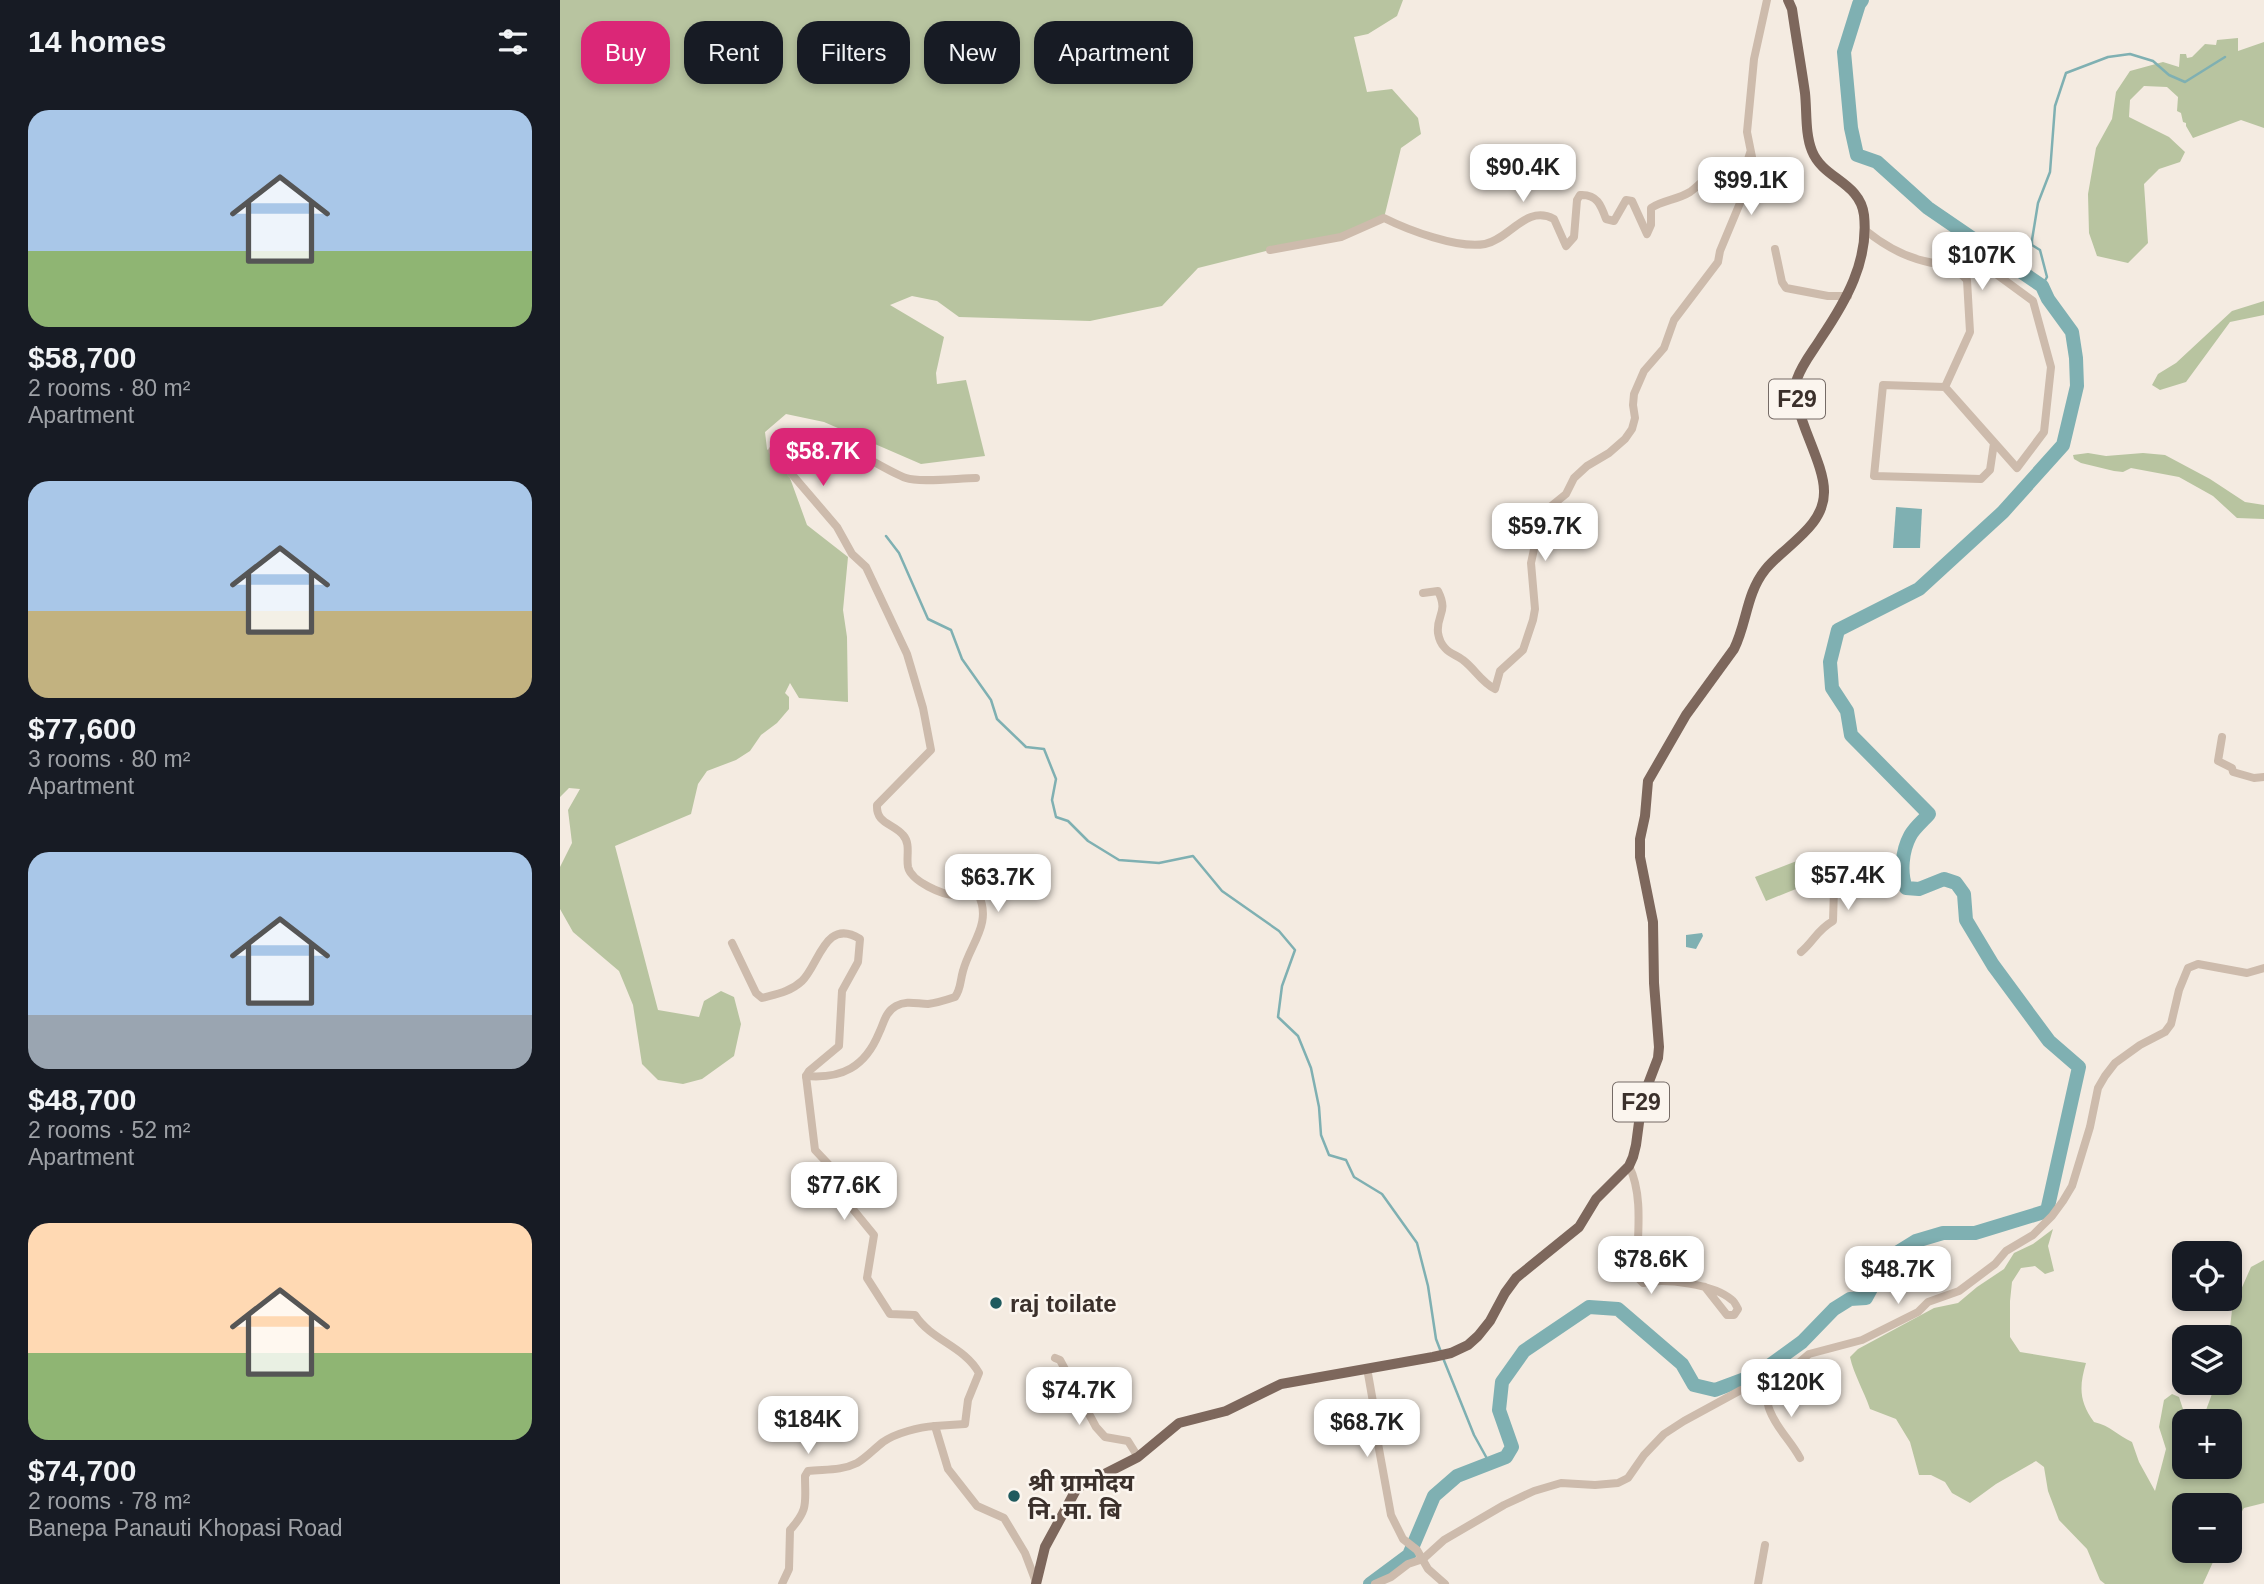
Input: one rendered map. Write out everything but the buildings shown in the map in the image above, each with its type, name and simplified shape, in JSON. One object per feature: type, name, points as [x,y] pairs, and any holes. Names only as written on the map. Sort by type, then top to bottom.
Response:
[{"type":"main road","name":"F29","points":[[1629,1166],[1636,1145],[1642,1100],[1658,1058],[1659,1047],[1653,922],[1640,857],[1648,780],[1686,715],[1734,649],[1755,586],[1766,569],[1804,534],[1820,510],[1824,491],[1821,471],[1802,417],[1795,391],[1796,383],[1810,354],[1848,296],[1862,253],[1864,212],[1857,194],[1828,172],[1812,151],[1792,9],[1788,0]]},
{"type":"main road","points":[[1036,1584],[1045,1547],[1077,1488],[1138,1457],[1179,1423],[1226,1411],[1281,1384],[1433,1357],[1468,1345],[1490,1321],[1516,1278],[1578,1227],[1596,1199],[1629,1166]]},
{"type":"street","points":[[1423,593],[1438,591],[1442,599],[1444,606],[1438,636],[1442,645],[1463,660],[1483,682],[1495,689],[1500,671],[1523,650],[1533,620],[1535,609],[1531,563],[1540,522],[1550,507],[1566,494],[1574,478],[1587,466],[1609,453],[1632,429],[1635,418],[1634,394],[1644,372],[1664,348],[1674,320],[1717,262],[1751,179],[1753,162],[1747,132],[1754,59],[1766,0]]},
{"type":"street","points":[[1270,250],[1341,237],[1384,218],[1444,239],[1482,245],[1495,241],[1525,219],[1536,215],[1554,219],[1566,246],[1574,237],[1577,200],[1580,195],[1590,194],[1600,202],[1606,219],[1610,221],[1614,221],[1626,200],[1632,201],[1647,234],[1651,225],[1651,208],[1674,201],[1690,192],[1718,169],[1725,188],[1728,189],[1745,169],[1751,153]]},
{"type":"street","points":[[1865,230],[1879,241],[1922,261],[1992,271],[2033,301],[2051,367],[2044,432],[2017,468],[1945,387],[1883,385],[1874,476],[1981,479],[1990,470],[1994,443],[1945,387]]},
{"type":"street","points":[[1775,249],[1782,282],[1786,288],[1828,296],[1848,296]]},
{"type":"street","points":[[1945,387],[1970,332],[1967,280],[1954,266]]},
{"type":"street","points":[[806,1076],[843,1074],[868,1056],[885,1016],[895,1006],[911,1002],[927,1004],[955,997],[960,990],[963,970],[984,920],[978,894],[970,891],[957,895],[948,894],[918,881],[910,874],[906,839],[901,832],[883,822],[876,814],[877,805],[931,750],[923,708],[907,654],[866,567],[852,554],[837,527],[772,451],[777,441],[797,433],[819,435],[909,480],[976,478]]},
{"type":"street","points":[[2222,737],[2218,761],[2232,768],[2233,772],[2254,778],[2264,777]]},
{"type":"street","points":[[1801,952],[1816,933],[1833,921],[1832,875],[1819,860]]},
{"type":"street","points":[[732,943],[756,993],[762,998],[788,991],[804,979],[825,943],[835,936],[852,934],[860,939],[858,962],[842,992],[839,1046],[806,1076],[815,1150],[832,1168],[838,1191],[874,1235],[867,1278],[890,1314],[915,1315],[924,1328],[971,1359],[979,1373],[968,1400],[965,1424],[926,1427],[889,1438],[860,1461],[848,1466],[808,1471],[805,1476],[804,1513],[790,1530],[789,1569],[782,1584]]},
{"type":"street","points":[[1375,1584],[1391,1577],[1408,1563],[1423,1559],[1444,1540],[1504,1505],[1542,1488],[1562,1483],[1602,1485],[1618,1483],[1628,1478],[1644,1455],[1664,1434],[1741,1390],[1782,1377],[1809,1354],[1861,1340],[1918,1312],[1928,1302],[1959,1292],[1995,1264],[2006,1251],[2033,1235],[2052,1216],[2072,1186],[2090,1127],[2098,1088],[2115,1063],[2140,1045],[2165,1032],[2171,1024],[2179,990],[2188,968],[2197,964],[2247,972],[2264,968]]},
{"type":"street","points":[[1629,1166],[1634,1176],[1637,1199],[1637,1277],[1643,1283],[1658,1280],[1705,1287]]},
{"type":"street","points":[[1055,1358],[1060,1360],[1096,1427],[1105,1437],[1128,1441],[1138,1457]]},
{"type":"street","points":[[1367,1368],[1391,1515],[1403,1539],[1417,1550],[1428,1569],[1445,1584]]},
{"type":"street","points":[[1766,1383],[1768,1409],[1800,1458]]},
{"type":"street","points":[[935,1426],[948,1469],[977,1506],[1004,1518],[1026,1553],[1036,1584]]},
{"type":"street","points":[[1758,1584],[1765,1545]]},
{"type":"green space","points":[[560,0],[1403,0],[1397,16],[1368,34],[1354,37],[1367,92],[1392,89],[1418,118],[1421,134],[1401,148],[1384,218],[1341,237],[1270,250],[1198,268],[1162,306],[1090,321],[959,317],[937,301],[912,296],[890,305],[944,337],[936,373],[937,384],[966,380],[985,456],[921,464],[824,422],[786,414],[765,432],[767,449],[790,478],[807,525],[848,557],[843,610],[847,637],[848,702],[799,698],[790,683],[785,693],[789,697],[789,709],[761,735],[750,751],[736,760],[707,771],[698,784],[691,814],[615,846],[658,1010],[699,1017],[704,1001],[721,991],[734,997],[741,1024],[734,1056],[702,1079],[683,1084],[658,1080],[642,1064],[633,1005],[619,971],[573,932],[560,909],[560,867],[572,843],[568,810],[580,789],[569,788],[560,797]]},
{"type":"green space","points":[[2238,38],[2238,51],[2264,42],[2264,128],[2241,120],[2193,138],[2181,113],[2177,111],[2178,97],[2167,87],[2144,86],[2130,100],[2129,117],[2169,137],[2185,152],[2180,162],[2159,169],[2144,184],[2148,243],[2128,263],[2097,256],[2089,233],[2088,194],[2096,148],[2112,119],[2116,92],[2130,71],[2163,62],[2179,67],[2180,54],[2186,54],[2187,58],[2192,57],[2205,44],[2216,45],[2217,40]]},
{"type":"green space","points":[[2264,301],[2264,315],[2230,322],[2186,382],[2160,390],[2152,385],[2158,374],[2176,363],[2232,311]]},
{"type":"green space","points":[[2088,453],[2106,456],[2143,453],[2165,455],[2210,479],[2245,502],[2264,505],[2264,519],[2237,518],[2213,496],[2179,477],[2131,468],[2123,472],[2114,471],[2074,459],[2073,455]]},
{"type":"green space","points":[[1807,857],[1818,880],[1766,901],[1755,877]]},
{"type":"green space","points":[[2053,1229],[2048,1246],[2054,1271],[2045,1274],[2035,1266],[2021,1268],[2012,1282],[2010,1337],[2020,1352],[2086,1363],[2082,1379],[2085,1407],[2094,1422],[2132,1442],[2139,1462],[2155,1491],[2166,1449],[2159,1427],[2164,1400],[2172,1394],[2179,1397],[2183,1409],[2172,1409],[2172,1479],[2242,1479],[2242,1409],[2206,1409],[2212,1395],[2242,1395],[2242,1325],[2230,1325],[2232,1311],[2242,1311],[2242,1287],[2251,1267],[2264,1260],[2264,1503],[2244,1508],[2242,1511],[2242,1493],[2172,1493],[2172,1563],[2213,1563],[2203,1584],[2105,1584],[2100,1580],[2087,1549],[2059,1520],[2048,1491],[2044,1467],[2036,1461],[1970,1503],[1952,1493],[1945,1482],[1931,1475],[1919,1475],[1910,1442],[1896,1419],[1870,1409],[1850,1357],[1858,1349],[1934,1308],[1958,1303],[2004,1269],[2014,1253],[2033,1244]]},
{"type":"water","points":[[1896,507],[1922,509],[1920,548],[1893,548]]},
{"type":"water","points":[[1702,933],[1696,949],[1686,947],[1686,935]]},
{"type":"waterway","points":[[1370,1584],[1409,1555],[1434,1496],[1457,1476],[1506,1457],[1512,1447],[1499,1410],[1502,1382],[1524,1351],[1589,1307],[1618,1309],[1682,1364],[1694,1385],[1715,1390],[1758,1374],[1802,1342],[1834,1309],[1850,1299],[1866,1298],[1887,1259],[1916,1241],[1943,1233],[1975,1233],[2047,1211],[2079,1067],[2049,1041],[1993,965],[1966,920],[1964,894],[1956,883],[1944,879],[1919,889],[1906,888],[1903,869],[1905,848],[1912,833],[1929,814],[1851,735],[1847,711],[1832,688],[1830,662],[1838,630],[1919,589],[2003,512],[2063,445],[2077,386],[2076,358],[2072,332],[2042,286],[1928,208],[1877,162],[1857,155],[1851,128],[1844,52],[1862,0]]},
{"type":"waterway","points":[[2042,286],[2047,277],[2040,250],[2032,245],[2032,240],[2038,203],[2050,172],[2055,106],[2066,73],[2108,57],[2130,54],[2153,61],[2169,75],[2185,82],[2225,57]]},
{"type":"waterway","points":[[886,536],[899,553],[928,619],[951,630],[962,659],[991,700],[997,719],[1026,747],[1044,749],[1056,779],[1052,800],[1056,817],[1068,821],[1088,841],[1119,860],[1159,863],[1193,856],[1222,891],[1279,931],[1295,950],[1282,986],[1278,1017],[1298,1036],[1311,1068],[1319,1107],[1321,1135],[1329,1155],[1346,1160],[1354,1177],[1382,1194],[1417,1243],[1441,1352]]},
{"type":"waterway","points":[[1443,1358],[1474,1435],[1490,1464]]},
{"type":"place","name":"raj toilate","points":[[996,1303]]},
{"type":"place","name":"श्री ग्रामोदय नि. मा. बि","points":[[1014,1496]]}]
